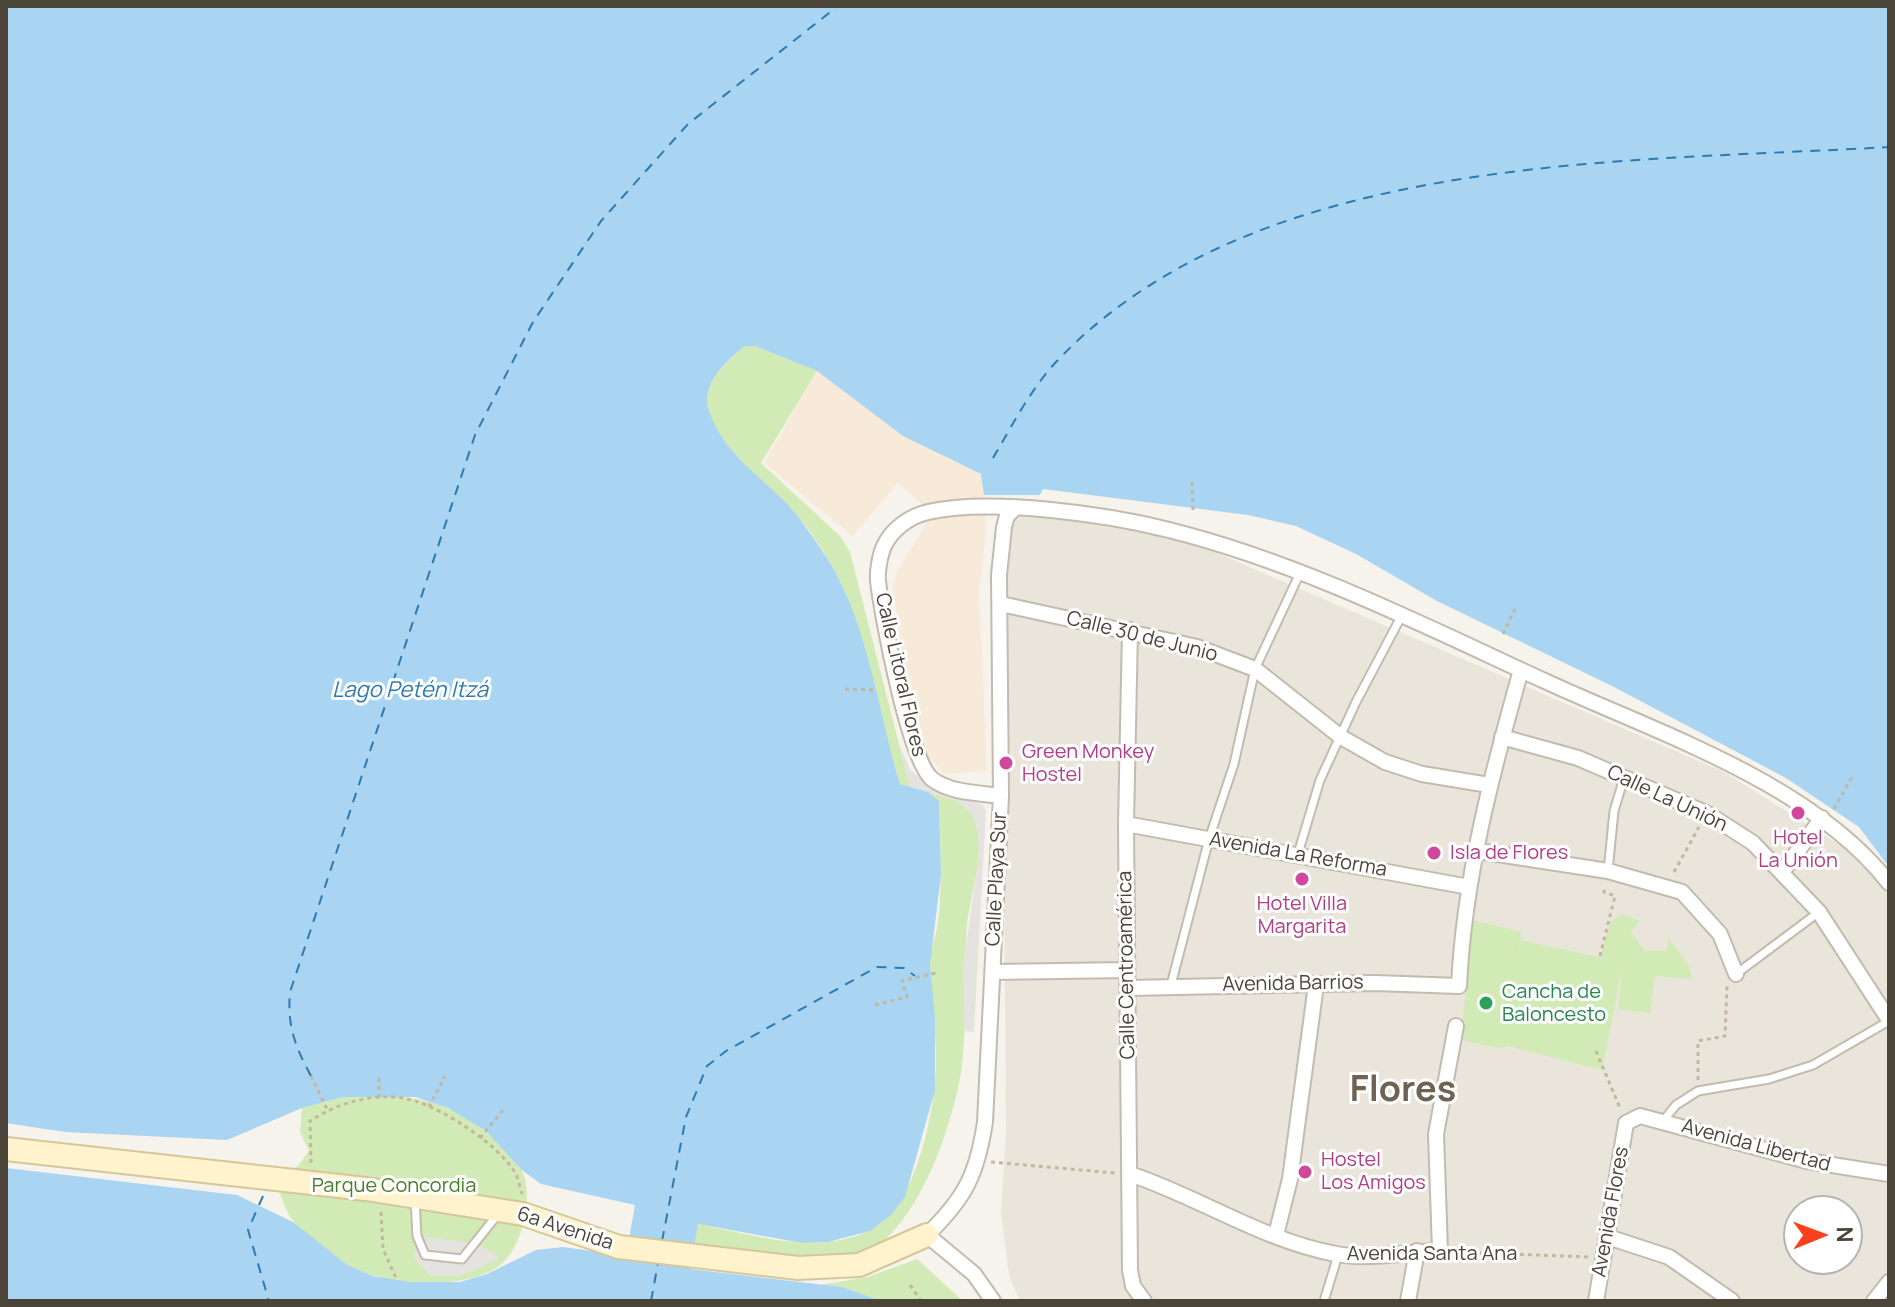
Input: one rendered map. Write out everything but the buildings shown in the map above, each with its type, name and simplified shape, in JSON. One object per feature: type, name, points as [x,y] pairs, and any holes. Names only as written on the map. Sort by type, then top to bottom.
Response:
[{"type":"street","name":"Calle Litoral Flores","points":[[1001,796],[944,787],[929,777],[919,762],[877,577],[884,546],[902,523],[926,512],[1015,508],[1057,510],[1169,530],[1300,573],[1402,615],[1828,814],[1889,883]]},
{"type":"street","name":"Calle Playa Sur","points":[[927,1235],[967,1190],[979,1161],[985,1122],[1001,796],[999,575],[1004,527],[1007,516],[1015,508]]},
{"type":"street","name":"Calle 30 de Junio","points":[[1001,604],[1197,647],[1255,669],[1341,737],[1385,762],[1422,774],[1489,785]]},
{"type":"street","name":"Calle Centroamérica","points":[[1130,630],[1126,824],[1130,1270],[1142,1299]]},
{"type":"street","points":[[1469,887],[1489,785],[1521,670]]},
{"type":"street","name":"Calle La Unión","points":[[1502,737],[1578,758],[1708,814],[1753,843],[1819,912],[1889,1020]]},
{"type":"street","points":[[1783,871],[1828,814]]},
{"type":"street","name":"Avenida La Reforma","points":[[1126,824],[1469,887]]},
{"type":"street","points":[[1478,851],[1608,871],[1682,892],[1720,934],[1736,974]]},
{"type":"street","name":"Avenida Barrios","points":[[1127,988],[1171,985],[1459,986],[1462,930],[1469,887]]},
{"type":"street","points":[[993,972],[1127,970]]},
{"type":"street","points":[[1276,1235],[1295,1152],[1316,985]]},
{"type":"street","points":[[1440,1251],[1436,1134],[1456,1026]]},
{"type":"street","name":"Avenida Libertad","points":[[1626,1123],[1640,1116],[1807,1161],[1889,1174]]},
{"type":"street","name":"Avenida Flores","points":[[1596,1301],[1626,1123]]},
{"type":"street","name":"6a Avenida","points":[[6,1149],[309,1182],[512,1212],[619,1247],[689,1256],[830,1269],[884,1258],[927,1235]]},
{"type":"street","name":"Avenida Santa Ana","points":[[1130,1174],[1276,1235],[1338,1255],[1440,1251]]},
{"type":"street","points":[[927,1235],[974,1274],[993,1301]]},
{"type":"street","points":[[1608,1237],[1669,1257],[1732,1301]]},
{"type":"street","points":[[1408,1301],[1417,1251]]},
{"type":"street","points":[[1874,1301],[1889,1282]]},
{"type":"lane","points":[[1171,985],[1209,839],[1230,777],[1255,669],[1300,573]]},
{"type":"lane","points":[[1297,857],[1320,780],[1356,702],[1402,615]]},
{"type":"lane","points":[[1608,871],[1614,811],[1624,778]]},
{"type":"lane","points":[[1736,974],[1819,912]]},
{"type":"lane","points":[[1663,1122],[1676,1105],[1698,1091],[1769,1079],[1813,1065],[1889,1020]]},
{"type":"lane","points":[[415,1198],[417,1236],[425,1255],[462,1259],[512,1212]]},
{"type":"lane","points":[[1324,1301],[1338,1255]]},
{"type":"path","points":[[1192,482],[1193,510]]},
{"type":"path","points":[[1503,634],[1517,605]]},
{"type":"path","points":[[845,689],[874,690]]},
{"type":"path","points":[[1828,814],[1853,775]]},
{"type":"path","points":[[1665,885],[1708,814]]},
{"type":"path","points":[[1600,956],[1611,922],[1615,896],[1604,892],[1608,871]]},
{"type":"path","points":[[875,1005],[907,997],[902,981],[936,973]]},
{"type":"path","points":[[1698,1091],[1698,1041],[1725,1036],[1726,988],[1736,974]]},
{"type":"path","points":[[1596,1051],[1626,1123]]},
{"type":"path","points":[[379,1075],[379,1098]]},
{"type":"path","points":[[311,1076],[327,1110]]},
{"type":"path","points":[[429,1107],[445,1076]]},
{"type":"path","points":[[309,1182],[312,1155],[310,1121],[327,1110],[379,1098],[413,1100],[480,1138],[515,1171],[523,1198],[512,1212]]},
{"type":"path","points":[[480,1138],[503,1110]]},
{"type":"path","points":[[979,1161],[1130,1174]]},
{"type":"path","points":[[379,1192],[383,1249],[396,1278]]},
{"type":"path","name":"Avenida Santa Ana","points":[[1440,1251],[1604,1257]]},
{"type":"path","points":[[910,1285],[921,1301]]},
{"type":"shaded area","points":[[817,371],[903,436],[981,474],[985,480],[986,533],[979,592],[987,771],[944,774],[925,752],[906,681],[893,588],[898,570],[932,514],[898,483],[852,536],[764,463]]},
{"type":"shaded area","points":[[1020,516],[1152,529],[1208,549],[1724,772],[1853,853],[1889,894],[1889,1301],[1020,1301],[1009,1276],[1001,1212],[1006,1131],[1004,870],[996,584],[1010,521]]},
{"type":"shaded area","points":[[898,742],[910,769],[919,778],[983,805],[986,811],[974,1032],[964,1031],[963,968],[979,854],[978,833],[972,815],[959,802],[910,787]]},
{"type":"shaded area","points":[[417,1236],[475,1243],[498,1256],[498,1259],[461,1276],[430,1276],[414,1257]]},
{"type":"green space","points":[[745,346],[755,346],[817,371],[761,463],[840,536],[850,552],[910,787],[900,784],[846,594],[832,568],[805,525],[734,453],[712,421],[707,398],[713,380]]},
{"type":"green space","points":[[928,792],[961,803],[971,812],[979,844],[967,926],[961,1072],[949,1120],[929,1175],[900,1224],[882,1242],[863,1254],[848,1258],[805,1259],[694,1244],[698,1224],[784,1241],[829,1242],[850,1238],[870,1230],[886,1218],[911,1181],[926,1134],[936,1067],[930,964],[940,907],[939,801]]},
{"type":"green space","points":[[1621,914],[1640,921],[1630,931],[1645,951],[1667,951],[1668,937],[1689,966],[1692,979],[1655,976],[1650,1013],[1618,1009],[1623,963],[1602,1070],[1508,1046],[1499,1048],[1461,1040],[1472,920],[1522,932],[1516,964],[1521,940],[1607,959],[1600,956],[1611,922]]},
{"type":"green space","name":"Parque Concordia","points":[[375,1095],[420,1100],[456,1112],[488,1134],[515,1160],[527,1190],[523,1227],[508,1257],[495,1269],[476,1277],[430,1283],[383,1278],[340,1261],[312,1240],[291,1218],[274,1178],[298,1166],[309,1151],[300,1132],[302,1108],[343,1097]]},
{"type":"green space","points":[[917,1259],[963,1301],[881,1301],[842,1287],[820,1285],[868,1277]]},
{"type":"water","name":"Lago Petén Itzá","points":[[6,6],[1889,6],[1889,867],[1859,827],[1786,778],[1614,687],[1437,601],[1356,554],[1296,526],[1248,515],[1043,489],[1040,495],[984,495],[981,474],[903,436],[817,371],[755,346],[745,346],[723,366],[711,383],[707,401],[709,411],[722,438],[793,511],[830,563],[843,588],[863,643],[900,784],[928,792],[939,801],[941,875],[930,965],[935,1018],[935,1090],[905,1197],[890,1216],[870,1231],[828,1242],[802,1243],[698,1224],[690,1269],[842,1287],[881,1301],[6,1301],[6,1168],[237,1195],[293,1222],[347,1265],[373,1276],[410,1282],[460,1282],[487,1274],[536,1250],[563,1247],[626,1256],[635,1205],[541,1184],[522,1170],[486,1131],[448,1108],[415,1097],[343,1097],[302,1108],[227,1140],[65,1132],[6,1123]]},
{"type":"ferry route","points":[[311,1076],[293,1036],[290,992],[475,435],[533,322],[601,221],[688,124],[838,6]]},
{"type":"ferry route","points":[[993,458],[1030,396],[1056,362],[1138,293],[1233,242],[1337,205],[1447,181],[1560,166],[1889,147]]},
{"type":"ferry route","points":[[662,1241],[686,1117],[707,1066],[726,1051],[877,967],[904,968],[915,976]]},
{"type":"ferry route","points":[[263,1196],[248,1230],[269,1301]]},
{"type":"ferry route","points":[[651,1301],[658,1263]]},
{"type":"place","name":"Green Monkey Hostel","points":[[1006,763]]},
{"type":"place","name":"Hotel La Unión","points":[[1798,813]]},
{"type":"place","name":"Isla de Flores","points":[[1434,853]]},
{"type":"place","name":"Hotel Villa Margarita","points":[[1302,879]]},
{"type":"place","name":"Cancha de Baloncesto","points":[[1486,1003]]},
{"type":"place","name":"Hostel Los Amigos","points":[[1305,1172]]},
{"type":"district","name":"Flores","points":[[1403,1091]]}]
